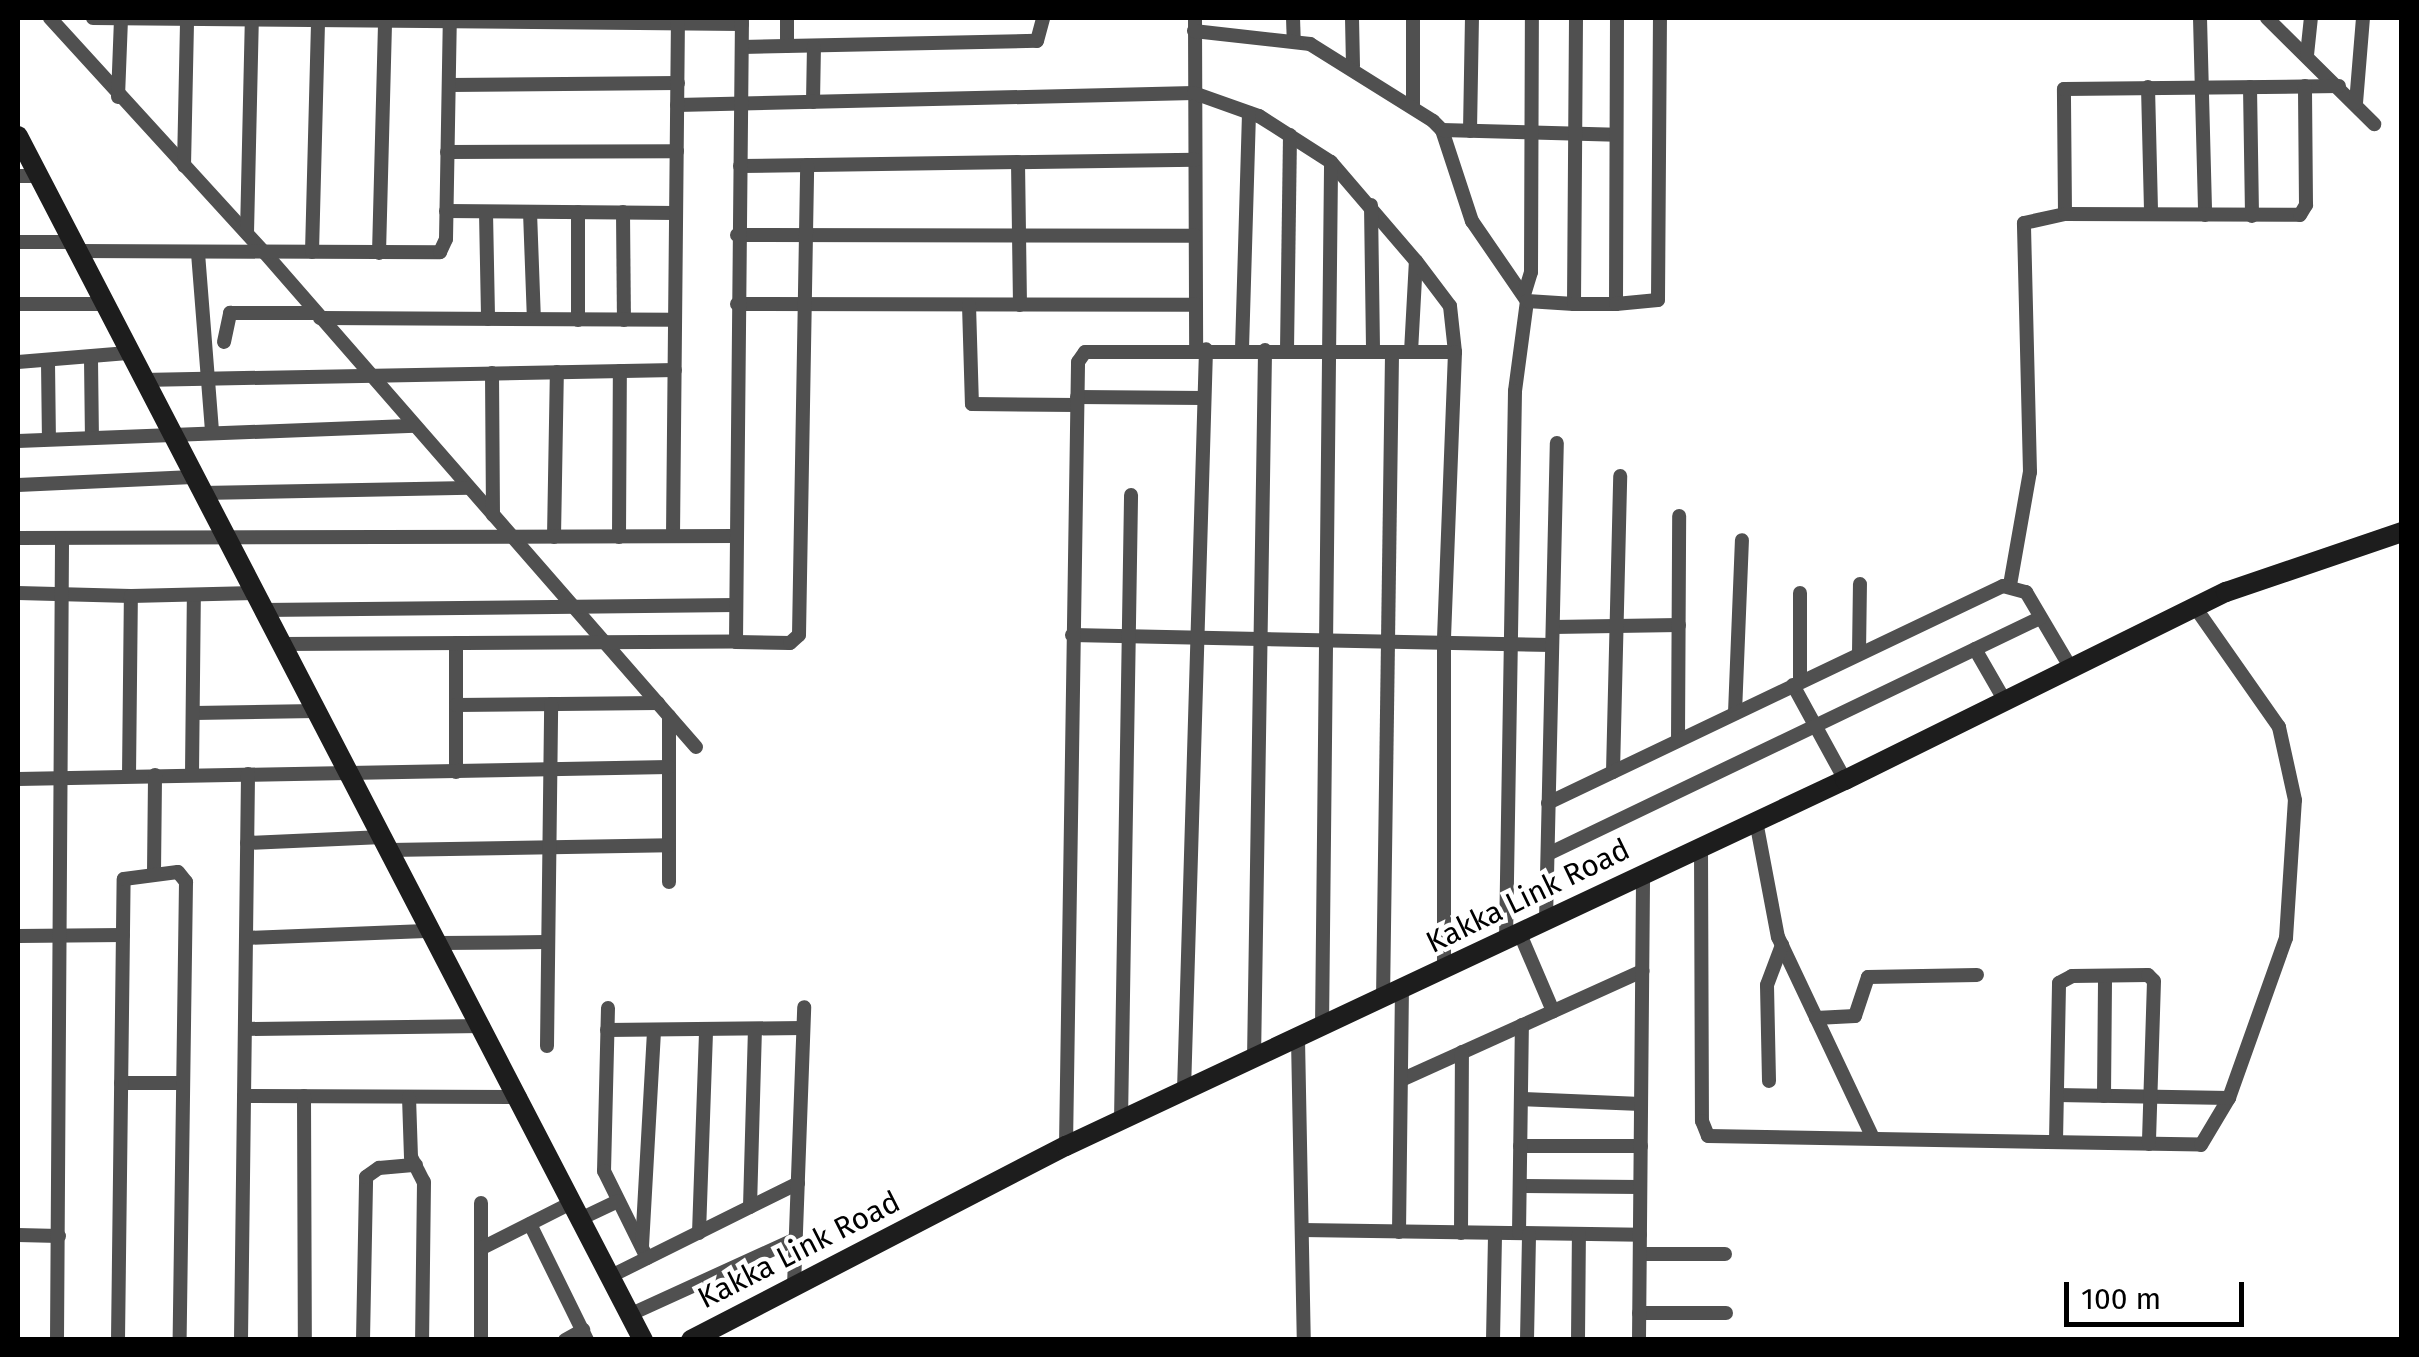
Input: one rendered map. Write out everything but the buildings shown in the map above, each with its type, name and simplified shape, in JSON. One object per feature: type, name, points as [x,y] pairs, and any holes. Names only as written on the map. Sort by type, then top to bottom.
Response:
[{"type":"street","points":[[50,18],[118,97],[264,252],[696,747]]},
{"type":"street","points":[[93,18],[742,20],[736,642]]},
{"type":"street","points":[[118,97],[121,18]]},
{"type":"street","points":[[184,166],[186,18]]},
{"type":"street","points":[[247,233],[252,18]]},
{"type":"street","points":[[312,252],[318,18]]},
{"type":"street","points":[[787,46],[788,18]]},
{"type":"street","points":[[742,47],[1037,42],[1043,18]]},
{"type":"street","points":[[1232,18],[1232,34]]},
{"type":"street","points":[[1293,18],[1294,41]]},
{"type":"street","points":[[1352,18],[1353,66]]},
{"type":"street","points":[[1413,18],[1413,106]]},
{"type":"street","points":[[1470,131],[1472,18]]},
{"type":"street","points":[[1532,18],[1531,272],[1515,391],[1507,644],[1513,937],[1552,1011]]},
{"type":"street","points":[[1574,304],[1576,18]]},
{"type":"street","points":[[1616,304],[1617,18]]},
{"type":"street","points":[[1184,1091],[1204,398],[1196,305],[1194,24],[1232,34],[1294,41],[1353,66],[1442,130],[1472,220],[1525,298],[1616,304],[1658,300],[1660,18]]},
{"type":"street","points":[[2200,18],[2205,215]]},
{"type":"street","points":[[2267,18],[2374,124]]},
{"type":"street","points":[[2307,55],[2311,18]]},
{"type":"street","points":[[2356,103],[2363,18]]},
{"type":"street","points":[[380,252],[384,19]]},
{"type":"street","points":[[18,242],[198,253],[440,252],[446,212],[450,19]]},
{"type":"street","points":[[674,536],[678,20]]},
{"type":"street","points":[[813,102],[814,46]]},
{"type":"street","points":[[449,84],[678,82]]},
{"type":"street","points":[[2250,86],[2252,216]]},
{"type":"street","points":[[2010,584],[2030,472],[2022,232],[2029,218],[2065,214],[2252,216],[2304,211],[2305,86]]},
{"type":"street","points":[[2065,214],[2064,88],[2339,86]]},
{"type":"street","points":[[2148,87],[2151,214]]},
{"type":"street","points":[[678,104],[1194,93],[1249,112],[1290,135],[1330,162],[1371,204],[1450,306],[1455,352],[1444,642],[1444,971]]},
{"type":"street","points":[[1242,349],[1249,112]]},
{"type":"street","points":[[1442,130],[1616,136]]},
{"type":"street","points":[[1287,350],[1290,135]]},
{"type":"street","points":[[18,136],[27,176],[72,247],[483,1026],[574,1212],[643,1340]]},
{"type":"street","points":[[447,152],[677,151]]},
{"type":"street","points":[[740,166],[1195,160]]},
{"type":"street","points":[[1018,162],[1020,305]]},
{"type":"street","points":[[1322,1028],[1330,162]]},
{"type":"street","points":[[281,644],[790,643],[799,635],[808,164]]},
{"type":"street","points":[[1371,204],[1373,351]]},
{"type":"street","points":[[446,212],[676,213]]},
{"type":"street","points":[[486,212],[488,319]]},
{"type":"street","points":[[530,212],[534,320]]},
{"type":"street","points":[[578,212],[578,320]]},
{"type":"street","points":[[623,212],[624,320]]},
{"type":"street","points":[[738,235],[1195,236]]},
{"type":"street","points":[[198,253],[212,432]]},
{"type":"street","points":[[1411,352],[1416,261]]},
{"type":"street","points":[[18,304],[102,304]]},
{"type":"street","points":[[738,304],[1196,305]]},
{"type":"street","points":[[969,305],[972,404],[1204,398]]},
{"type":"street","points":[[224,342],[230,313],[675,320]]},
{"type":"street","points":[[1066,1146],[1078,362],[1085,352],[1201,348],[1455,352]]},
{"type":"street","points":[[1254,1060],[1258,639],[1266,350]]},
{"type":"street","points":[[1392,352],[1388,641],[1393,995],[1401,1080],[1400,1232]]},
{"type":"street","points":[[18,362],[128,353]]},
{"type":"street","points":[[91,359],[92,438]]},
{"type":"street","points":[[48,362],[49,439]]},
{"type":"street","points":[[142,380],[675,370]]},
{"type":"street","points":[[620,371],[620,537]]},
{"type":"street","points":[[492,372],[493,515]]},
{"type":"street","points":[[554,537],[557,372]]},
{"type":"street","points":[[18,441],[415,426]]},
{"type":"street","points":[[1546,920],[1557,443]]},
{"type":"street","points":[[1613,772],[1620,476]]},
{"type":"street","points":[[18,486],[469,488]]},
{"type":"street","points":[[1121,1121],[1131,495]]},
{"type":"street","points":[[1678,740],[1679,516]]},
{"type":"street","name":"Kakka Link Road","points":[[692,1339],[1066,1146],[1845,780],[2195,608],[2402,532]]},
{"type":"street","points":[[18,538],[738,536]]},
{"type":"street","points":[[57,1340],[66,779],[62,538]]},
{"type":"street","points":[[1735,713],[1742,540]]},
{"type":"street","points":[[1859,653],[1860,584]]},
{"type":"street","points":[[2010,584],[2026,592],[2072,670]]},
{"type":"street","points":[[1548,803],[2010,584]]},
{"type":"street","points":[[18,593],[194,595],[258,602],[574,607],[736,605]]},
{"type":"street","points":[[1800,593],[1797,683],[1845,780]]},
{"type":"street","points":[[192,774],[194,595]]},
{"type":"street","points":[[129,776],[131,596]]},
{"type":"street","points":[[1701,846],[1704,1133],[2149,1144],[2205,1142],[2230,1098],[2288,928],[2295,800],[2279,727],[2195,608]]},
{"type":"street","points":[[1548,854],[2040,618]]},
{"type":"street","points":[[1552,626],[1679,625]]},
{"type":"street","points":[[1072,635],[1552,645]]},
{"type":"street","points":[[456,644],[456,772]]},
{"type":"street","points":[[1975,649],[2006,703]]},
{"type":"street","points":[[456,705],[658,703]]},
{"type":"street","points":[[547,1046],[551,704]]},
{"type":"street","points":[[194,713],[316,710]]},
{"type":"street","points":[[669,716],[670,882]]},
{"type":"street","points":[[18,779],[668,767]]},
{"type":"street","points":[[241,1340],[248,774]]},
{"type":"street","points":[[154,873],[155,775]]},
{"type":"street","points":[[1756,821],[1782,945],[1874,1138]]},
{"type":"street","points":[[247,843],[548,848],[669,845]]},
{"type":"street","points":[[118,1340],[125,877],[182,873],[186,882],[180,1340]]},
{"type":"street","points":[[1639,1340],[1643,873]]},
{"type":"street","points":[[18,936],[123,935]]},
{"type":"street","points":[[246,938],[436,937],[546,942]]},
{"type":"street","points":[[1769,1081],[1767,986],[1782,945]]},
{"type":"street","points":[[1401,1080],[1642,970]]},
{"type":"street","points":[[1816,1018],[1854,1016],[1868,976],[1977,975]]},
{"type":"street","points":[[2056,1141],[2058,983],[2105,976],[2154,979],[2149,1144]]},
{"type":"street","points":[[2104,1096],[2105,976]]},
{"type":"street","points":[[608,1008],[603,1161],[645,1253]]},
{"type":"street","points":[[794,1286],[804,1008]]},
{"type":"street","points":[[1522,1025],[1520,1186],[1527,1340]]},
{"type":"street","points":[[245,1029],[483,1026]]},
{"type":"street","points":[[607,1030],[803,1028]]},
{"type":"street","points":[[699,1232],[706,1029]]},
{"type":"street","points":[[750,1207],[755,1029]]},
{"type":"street","points":[[645,1253],[654,1030]]},
{"type":"street","points":[[1298,1038],[1304,1340]]},
{"type":"street","points":[[1461,1232],[1462,1052]]},
{"type":"street","points":[[121,1083],[182,1084]]},
{"type":"street","points":[[2056,1095],[2230,1098]]},
{"type":"street","points":[[244,1096],[520,1097]]},
{"type":"street","points":[[304,1096],[305,1340]]},
{"type":"street","points":[[409,1097],[416,1165],[424,1182],[422,1340]]},
{"type":"street","points":[[1521,1099],[1641,1104]]},
{"type":"street","points":[[1520,1146],[1641,1146]]},
{"type":"street","points":[[363,1340],[366,1177],[379,1168],[416,1165]]},
{"type":"street","points":[[608,1278],[645,1253],[699,1232],[798,1184]]},
{"type":"street","points":[[1520,1186],[1640,1186]]},
{"type":"street","points":[[482,1248],[530,1224],[618,1201]]},
{"type":"street","points":[[481,1203],[481,1340]]},
{"type":"street","points":[[530,1224],[585,1335],[565,1340]]},
{"type":"street","points":[[1302,1230],[1640,1235]]},
{"type":"street","points":[[1493,1340],[1495,1233]]},
{"type":"street","points":[[18,1234],[58,1236]]},
{"type":"street","points":[[1578,1340],[1579,1234]]},
{"type":"street","points":[[629,1315],[796,1239]]},
{"type":"street","points":[[1640,1254],[1725,1254]]},
{"type":"street","points":[[1640,1313],[1726,1312]]}]
